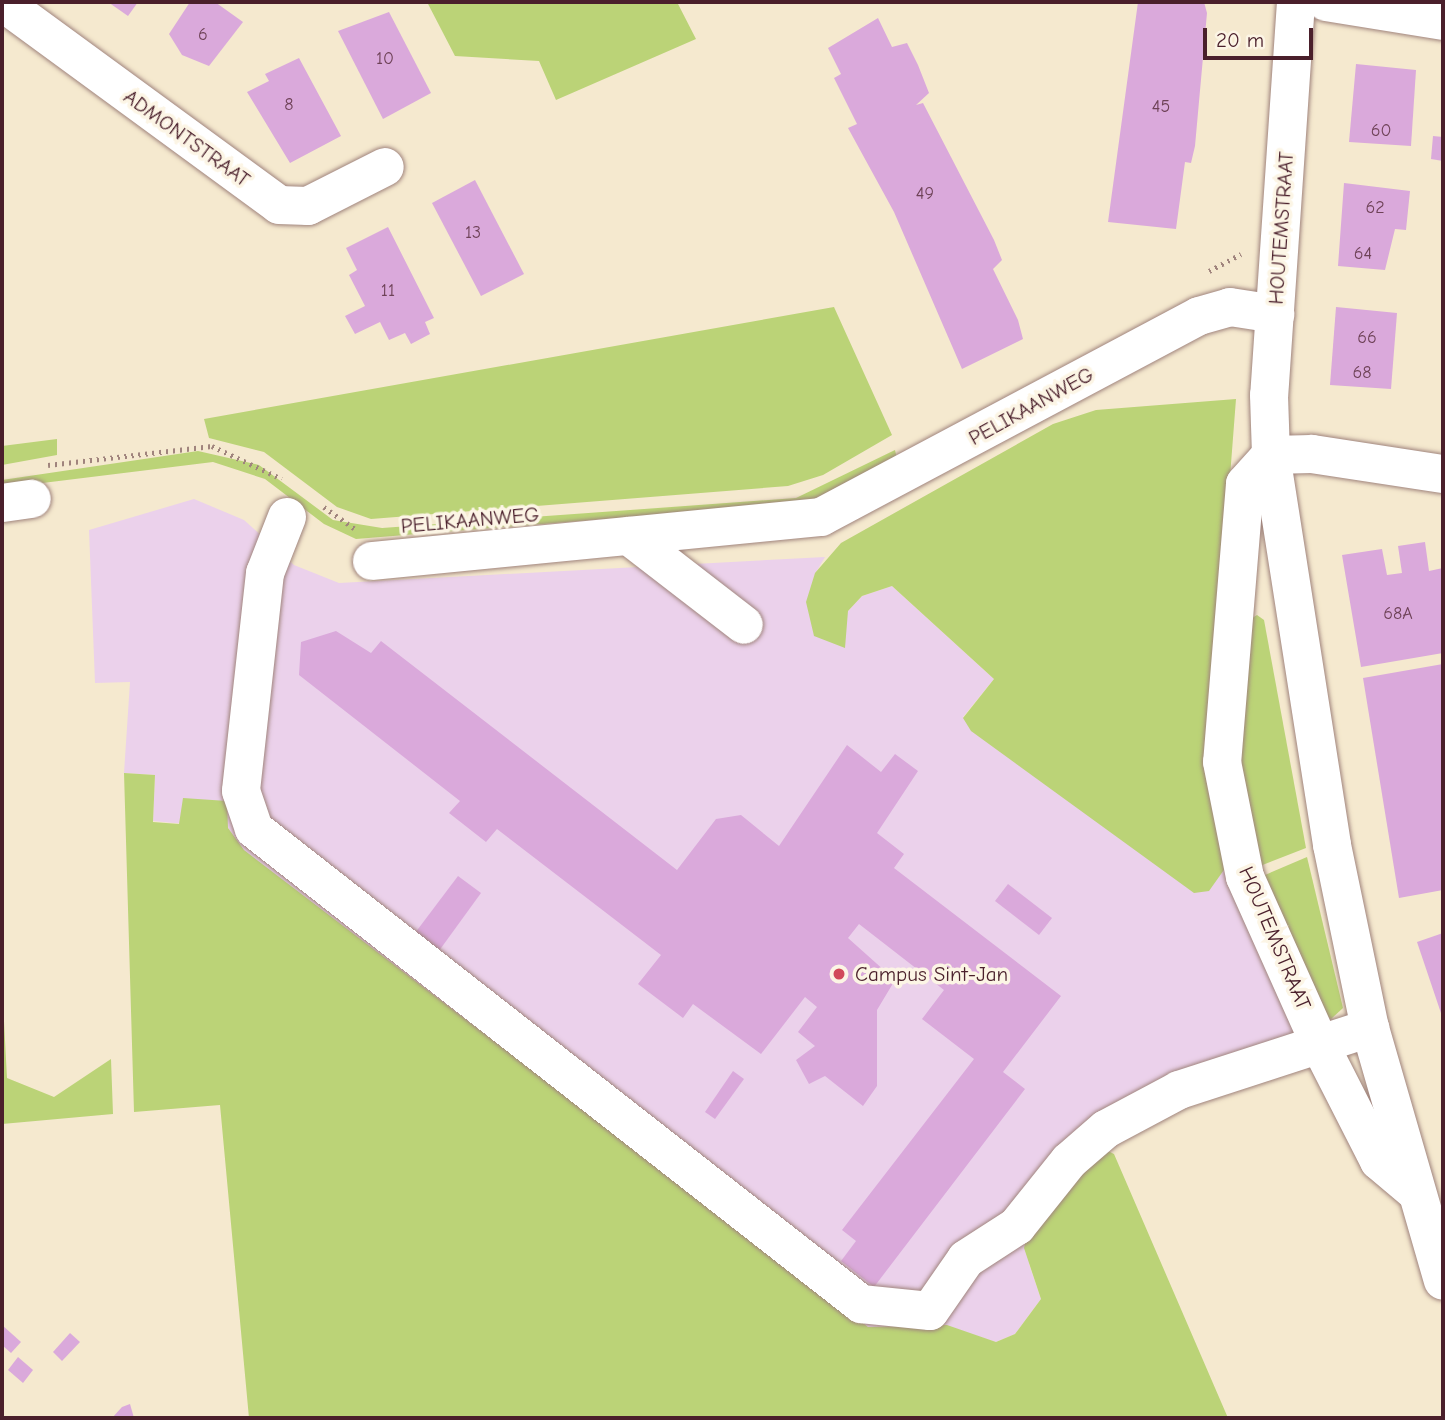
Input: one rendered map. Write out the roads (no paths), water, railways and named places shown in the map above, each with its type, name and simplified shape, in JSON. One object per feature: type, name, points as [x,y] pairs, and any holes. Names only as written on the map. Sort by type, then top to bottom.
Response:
[{"type":"street","name":"ADMONTSTRAAT","points":[[2,2],[279,205],[308,206],[385,167]]},
{"type":"street","name":"HOUTEMSTRAAT","points":[[1296,2],[1275,314],[1271,454],[1290,597],[1370,1028],[1443,1281]]},
{"type":"street","points":[[1326,2],[1443,21]]},
{"type":"street","name":"PELIKAANWEG","points":[[371,545],[629,536],[821,517],[1199,316],[1230,306],[1275,314]]},
{"type":"street","name":"HOUTEMSTRAAT","points":[[1271,454],[1245,484],[1222,762],[1245,877],[1321,1047],[1379,1161],[1416,1192]]},
{"type":"street","points":[[1271,454],[1312,454],[1443,474]]},
{"type":"street","points":[[296,500],[265,573],[241,791],[254,829],[861,1304],[930,1311],[966,1259],[1017,1226],[1069,1161],[1106,1129],[1179,1090],[1321,1047],[1370,1028]]},
{"type":"street","points":[[629,536],[744,625]]},
{"type":"street","points":[[1236,596],[1290,597]]},
{"type":"place","name":"Campus Sint-Jan","points":[[839,974]]}]
